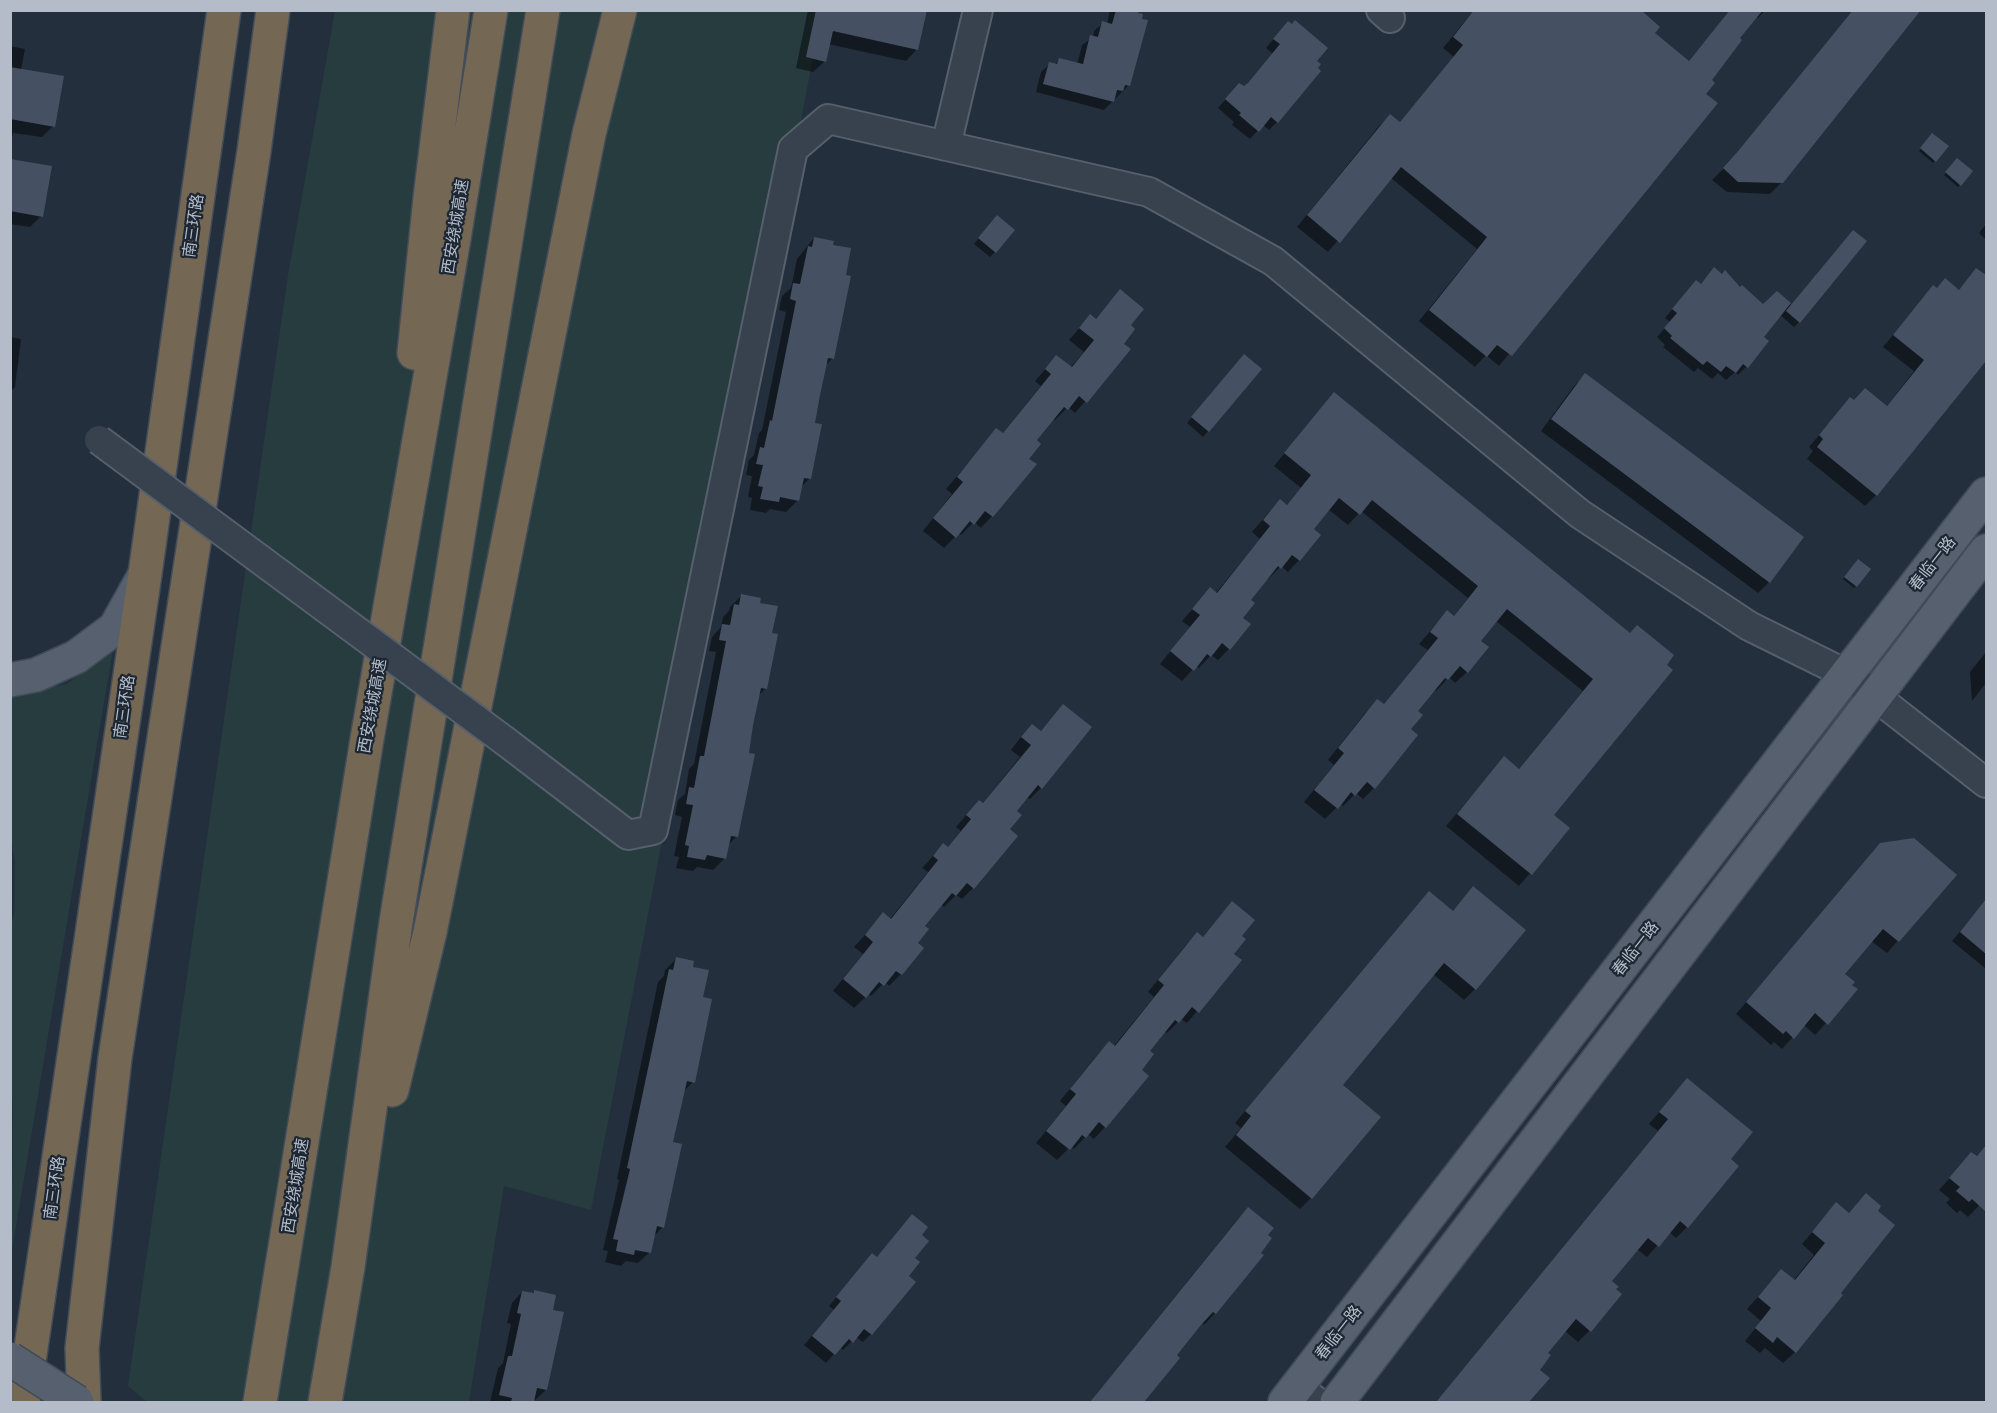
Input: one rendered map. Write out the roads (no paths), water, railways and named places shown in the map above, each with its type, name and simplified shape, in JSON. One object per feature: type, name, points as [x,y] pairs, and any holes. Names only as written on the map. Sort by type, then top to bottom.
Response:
[{"type":"highway","name":"南三环路","points":[[23,1402],[145,574],[224,10]]},
{"type":"highway","points":[[84,1402],[82,1348],[116,1058],[247,198],[273,10]]},
{"type":"highway","points":[[387,624],[429,198],[453,10]]},
{"type":"highway","name":"西安绕城高速","points":[[260,1402],[387,624],[454,240],[491,10]]},
{"type":"highway","points":[[325,1402],[348,1267],[396,922],[543,10]]},
{"type":"highway","points":[[348,1267],[430,932],[589,134],[610,10]]},
{"type":"highway","points":[[589,134],[620,10]]},
{"type":"main road","name":"春临一路","points":[[1300,1397],[1986,494]]},
{"type":"main road","name":"春临一路","points":[[1337,1402],[1986,550]]},
{"type":"main road","points":[[10,680],[36,675],[76,657],[115,628],[145,574]]},
{"type":"main road","points":[[10,655],[76,657]]},
{"type":"main road","points":[[10,1359],[77,1402]]},
{"type":"main road","points":[[10,1371],[47,1402]]},
{"type":"street","points":[[946,146],[978,10]]},
{"type":"street","points":[[99,440],[628,835],[652,830],[794,149],[828,119],[1149,192],[1273,261],[1580,514],[1749,626],[1848,675],[1986,783]]}]
